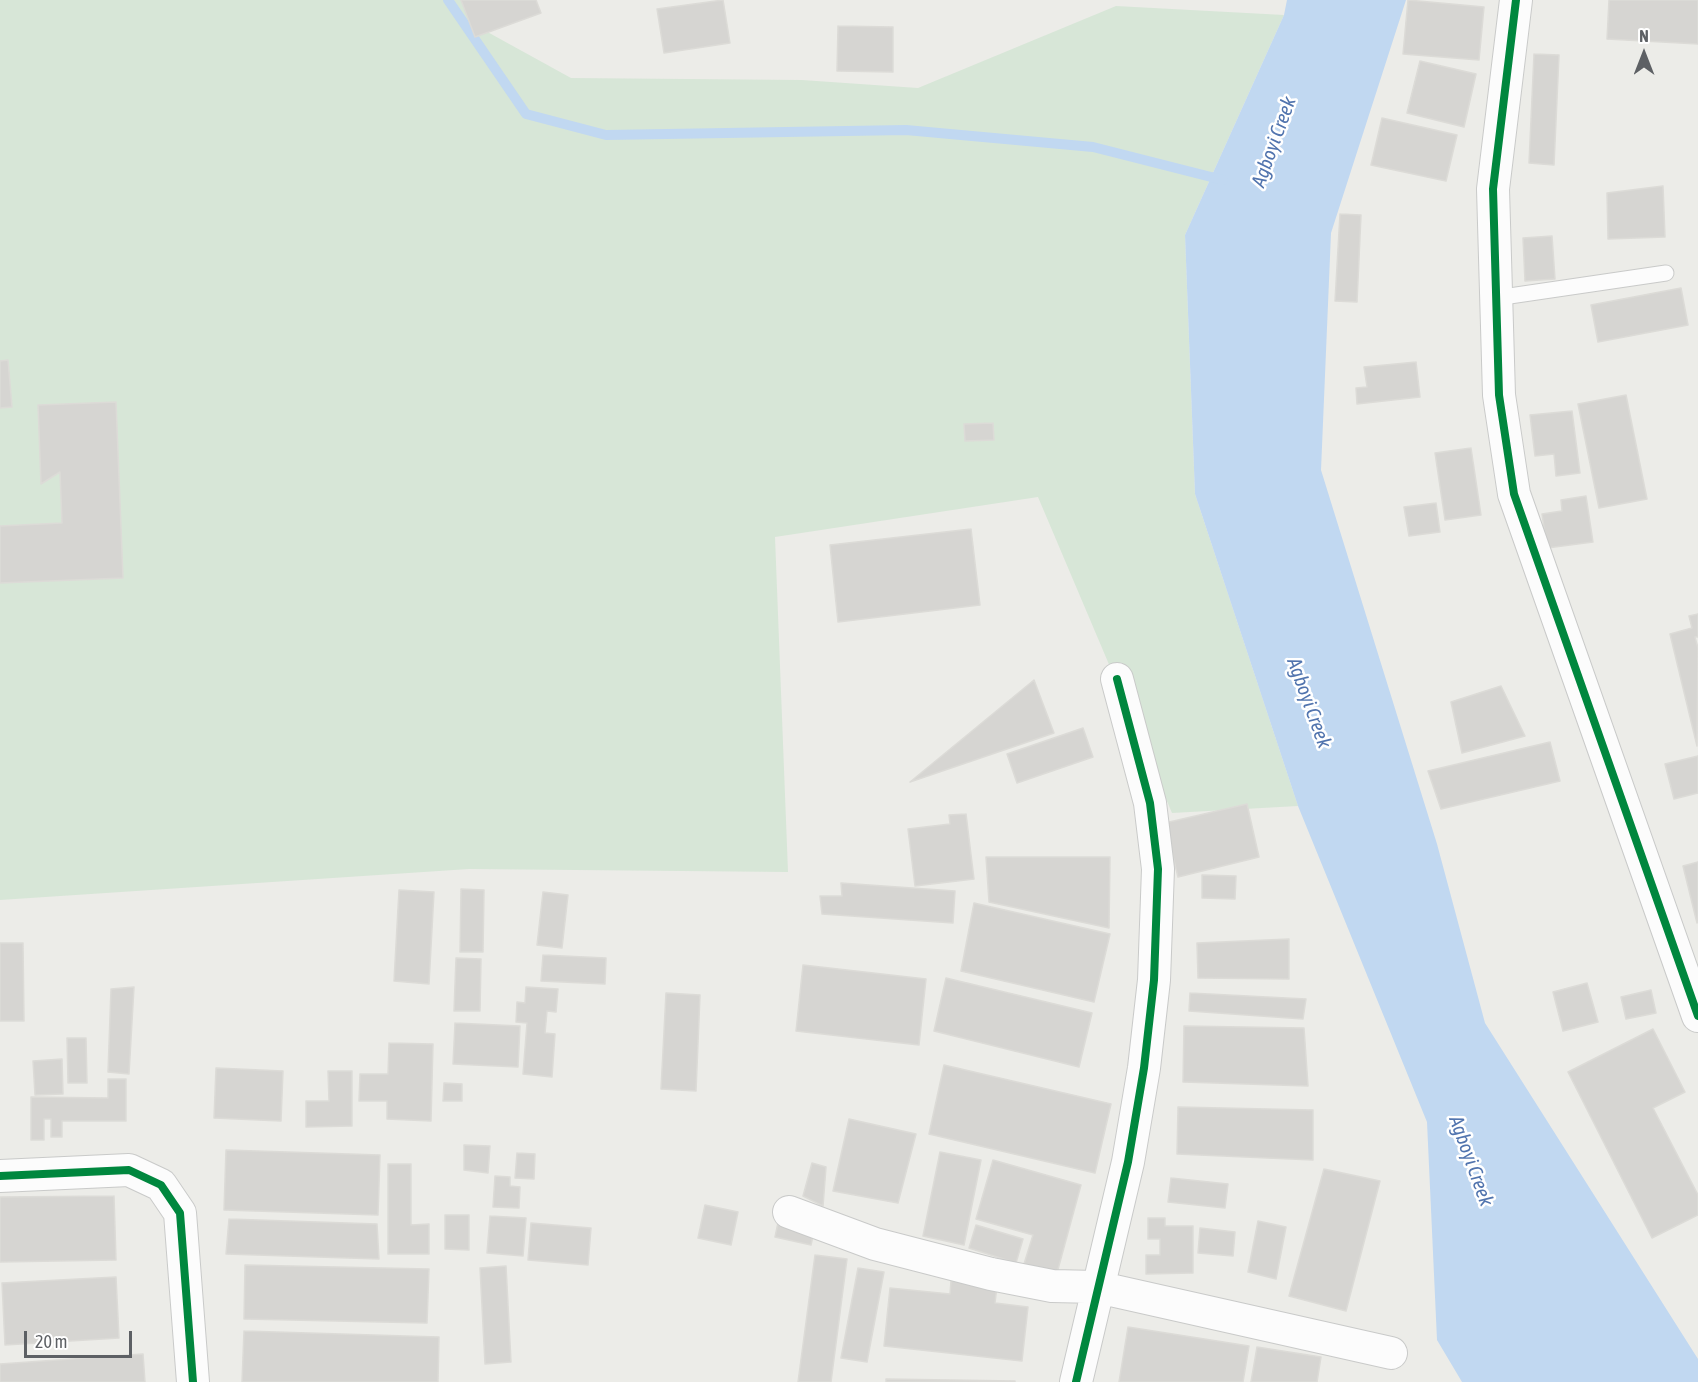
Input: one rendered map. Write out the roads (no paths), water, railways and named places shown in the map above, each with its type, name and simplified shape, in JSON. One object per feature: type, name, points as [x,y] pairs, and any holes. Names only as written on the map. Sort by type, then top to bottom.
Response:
[{"type":"street","points":[[1516,0],[1493,189],[1499,395],[1514,495],[1698,1016]]},
{"type":"street","points":[[1076,1382],[1128,1162],[1144,1068],[1154,980],[1158,869],[1150,803],[1117,679]]},
{"type":"street","points":[[0,1176],[129,1170],[161,1185],[180,1213],[193,1382]]},
{"type":"street","points":[[789,1212],[875,1244],[991,1274],[1052,1286],[1097,1287],[1391,1353]]},
{"type":"lane","points":[[1496,298],[1666,273]]},
{"type":"water","name":"Agboyi Creek","points":[[1287,0],[1406,0],[1331,233],[1321,470],[1437,844],[1485,1023],[1698,1359],[1698,1382],[1462,1382],[1437,1340],[1427,1122],[1298,806],[1195,494],[1185,235],[1284,15]]},
{"type":"waterway","points":[[448,0],[526,114],[606,135],[906,130],[1093,147],[1223,180]]}]
